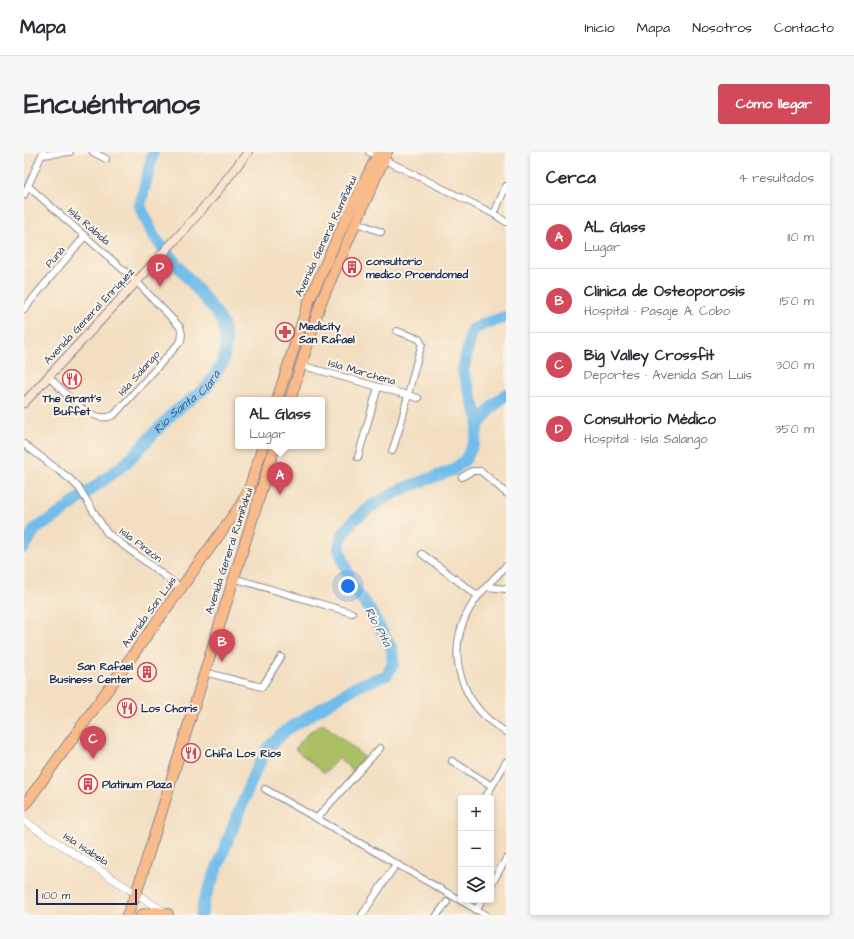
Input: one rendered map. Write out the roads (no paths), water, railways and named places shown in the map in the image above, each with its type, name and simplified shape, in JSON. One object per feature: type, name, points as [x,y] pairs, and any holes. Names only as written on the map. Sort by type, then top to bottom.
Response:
[{"type":"highway","name":"Avenida General Rumiñahui","points":[[291,397],[320,302],[356,222],[379,155]]},
{"type":"highway","name":"Avenida General Rumiñahui","points":[[279,397],[309,301],[345,221],[379,155]]},
{"type":"highway","name":"Avenida General Rumiñahui","points":[[249,489],[262,449]]},
{"type":"highway","name":"Avenida General Rumiñahui","points":[[127,915],[136,894],[274,449]]},
{"type":"highway","name":"Avenida San Luis","points":[[24,806],[240,506],[249,489]]},
{"type":"highway","points":[[142,915],[156,912],[169,914]]},
{"type":"main road","name":"Avenida General Enríquez","points":[[24,403],[158,257],[176,240],[212,198],[248,152]]},
{"type":"street","points":[[24,195],[43,154],[70,152]]},
{"type":"street","points":[[93,152],[106,159]]},
{"type":"street","points":[[379,155],[494,214],[506,222]]},
{"type":"street","points":[[494,214],[506,186]]},
{"type":"street","name":"Isla Ràbida","points":[[29,187],[136,281]]},
{"type":"street","points":[[356,222],[380,232]]},
{"type":"street","name":"Punà","points":[[24,309],[85,236]]},
{"type":"street","name":"Isla Salango","points":[[48,376],[92,416],[103,418],[114,415],[181,341],[182,337],[180,327],[136,281]]},
{"type":"street","points":[[392,451],[422,343],[419,339],[397,330]]},
{"type":"street","name":"Isla Marchena","points":[[300,365],[418,398]]},
{"type":"street","points":[[358,457],[378,387]]},
{"type":"street","name":"Isla Pinzòn","points":[[24,444],[70,479],[79,488],[107,533],[181,588]]},
{"type":"street","points":[[462,477],[472,471],[481,471],[506,493]]},
{"type":"street","points":[[422,554],[478,596]]},
{"type":"street","points":[[506,566],[478,596],[464,619],[460,632],[457,659],[459,672],[466,692],[477,709],[486,719],[506,732]]},
{"type":"street","points":[[233,578],[352,613]]},
{"type":"street","points":[[487,587],[506,589]]},
{"type":"street","points":[[204,672],[262,687],[281,658]]},
{"type":"street","points":[[317,818],[380,748]]},
{"type":"street","points":[[452,761],[492,786]]},
{"type":"street","points":[[487,795],[506,762]]},
{"type":"street","points":[[265,789],[486,915]]},
{"type":"street","name":"Isla Isabela","points":[[24,821],[169,914]]},
{"type":"street","points":[[494,880],[506,859]]},
{"type":"street","points":[[362,915],[396,864]]},
{"type":"street","points":[[437,915],[447,902]]},
{"type":"street","points":[[476,910],[480,903]]},
{"type":"waterway","name":"Río Santa Clara","points":[[24,548],[35,529],[55,517],[126,463],[173,413],[207,387],[223,362],[226,342],[223,324],[216,312],[154,237],[140,206],[153,152]]},
{"type":"waterway","name":"Río Pita","points":[[201,915],[204,901],[254,774],[267,749],[285,731],[349,691],[387,675],[393,664],[392,649],[368,607],[352,586],[339,548],[342,535],[354,520],[372,506],[402,489],[453,470],[465,460],[475,441],[479,421],[463,371],[472,330],[486,323],[506,317]]},
{"type":"waterway","points":[[480,423],[491,408],[506,394]]},
{"type":"place","name":"consultorio medico Proendomed","points":[[352,267]]},
{"type":"place","name":"Consultorio Médico","points":[[160,287]]},
{"type":"place","name":"Medicity San Rafael","points":[[285,332]]},
{"type":"place","name":"The Grant's Buffet","points":[[72,379]]},
{"type":"place","name":"AL Glass","points":[[280,495]]},
{"type":"place","name":"Clinica de Osteoporosis","points":[[222,662]]},
{"type":"place","name":"San Rafael Business Center","points":[[147,672]]},
{"type":"place","name":"Los Choris","points":[[127,708]]},
{"type":"place","name":"Chifa Los Rios","points":[[191,753]]},
{"type":"place","name":"Big Valley Crossfit","points":[[93,759]]},
{"type":"place","name":"Platinum Plaza","points":[[88,784]]}]
